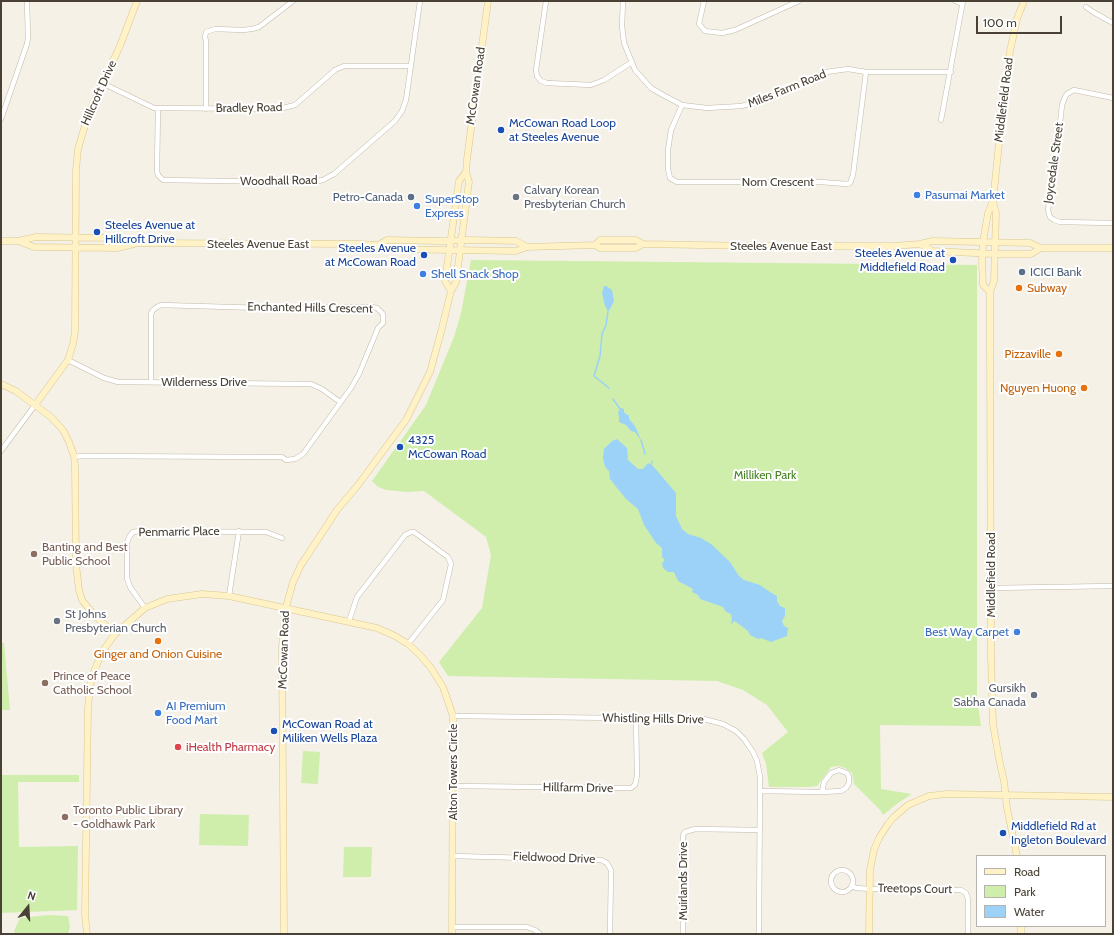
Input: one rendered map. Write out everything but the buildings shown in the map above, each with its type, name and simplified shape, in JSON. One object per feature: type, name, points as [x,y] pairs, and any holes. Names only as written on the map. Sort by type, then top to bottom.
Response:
[{"type":"main road","name":"Hillcroft Drive","points":[[68,360],[75,332],[76,170],[78,149],[89,112],[120,46],[137,1]]},
{"type":"main road","name":"McCowan Road","points":[[284,934],[282,646],[286,607],[292,582],[301,565],[337,510],[358,485],[406,420],[430,372],[442,332],[451,291],[456,282],[469,182],[466,172],[488,1]]},
{"type":"main road","name":"Middlefield Road","points":[[990,292],[983,285],[982,253],[988,213],[993,201],[1010,51],[1017,19],[1024,1]]},
{"type":"main road","name":"McCowan Road","points":[[451,291],[446,281],[451,240],[459,181],[466,172]]},
{"type":"main road","name":"Middlefield Road","points":[[993,201],[996,214],[994,281],[990,292],[993,724],[1007,808],[1017,855]]},
{"type":"main road","name":"Steeles Avenue East","points":[[1,241],[18,241],[36,237],[76,237],[116,238],[138,243],[378,245],[387,240],[461,240],[516,241],[527,247]]},
{"type":"main road","name":"Steeles Avenue East","points":[[18,241],[34,247],[116,248],[138,243]]},
{"type":"main road","name":"Steeles Avenue East","points":[[378,245],[386,250],[516,251],[527,247],[595,245],[600,248],[636,248],[643,244],[754,246],[920,244],[932,241],[1030,243],[1041,248],[1113,248]]},
{"type":"main road","name":"Steeles Avenue East","points":[[920,244],[933,251],[995,254],[1031,254],[1041,248]]},
{"type":"main road","points":[[35,405],[68,360]]},
{"type":"main road","points":[[1,384],[12,388],[51,417],[63,430],[69,442],[74,458],[76,564],[79,590],[82,600],[94,615],[114,634]]},
{"type":"main road","name":"Alton Towers Circle","points":[[87,934],[85,914],[88,700],[90,685],[105,647],[114,634],[145,608],[167,599],[192,594],[229,596],[286,607],[377,628],[408,644],[423,658],[437,676],[446,694],[453,716],[452,934]]},
{"type":"main road","points":[[869,934],[871,864],[876,844],[888,824],[908,805],[938,794],[1113,797]]},
{"type":"street","points":[[1,119],[27,44],[27,1]]},
{"type":"street","points":[[206,108],[206,32],[215,29],[243,30],[259,27],[293,1]]},
{"type":"street","name":"Woodhall Road","points":[[158,108],[157,171],[162,180],[319,182],[334,174],[398,118],[405,104],[420,1]]},
{"type":"street","points":[[546,1],[536,70],[537,76],[541,81],[548,84],[591,85],[604,80],[632,62]]},
{"type":"street","name":"Miles Farm Road","points":[[623,1],[622,26],[624,43],[636,70],[651,88],[682,105],[707,108],[742,106],[768,98],[826,72],[848,69],[866,72],[951,72]]},
{"type":"street","points":[[704,1],[699,18],[699,24],[705,31],[722,33],[735,30],[799,1]]},
{"type":"street","points":[[942,120],[962,3],[954,1]]},
{"type":"street","points":[[1086,7],[1113,23]]},
{"type":"street","name":"Bradley Road","points":[[102,83],[151,107],[279,109],[288,108],[295,105],[335,70],[344,66],[411,66]]},
{"type":"street","name":"Norn Crescent","points":[[682,105],[671,130],[669,141],[668,168],[670,178],[677,182],[821,182],[847,184],[854,175],[866,72]]},
{"type":"street","name":"Joycedale Street","points":[[1113,98],[1074,90],[1065,97],[1062,105],[1048,210],[1050,217],[1060,222],[1113,223]]},
{"type":"street","name":"Enchanted Hills Crescent","points":[[74,458],[82,456],[271,457],[290,460],[295,459],[302,454],[359,374],[378,328],[383,323],[383,314],[377,308],[372,307],[255,308],[161,305],[153,310],[151,314],[151,382]]},
{"type":"street","name":"Wilderness Drive","points":[[68,360],[110,380],[118,382],[311,384],[322,389],[340,402]]},
{"type":"street","points":[[1,451],[35,405]]},
{"type":"street","name":"Penmarric Place","points":[[145,608],[130,587],[127,578],[127,543],[131,534],[139,531],[266,532],[282,538]]},
{"type":"street","points":[[229,596],[239,532]]},
{"type":"street","points":[[349,622],[354,602],[405,535],[414,532],[448,557],[451,566],[443,600],[408,644]]},
{"type":"street","points":[[991,588],[1113,586]]},
{"type":"street","name":"Whistling Hills Drive","points":[[453,716],[704,719],[716,721],[728,726],[744,739],[753,752],[759,768],[759,934]]},
{"type":"street","name":"Hillfarm Drive","points":[[453,786],[631,788],[635,785],[637,776],[636,718]]},
{"type":"street","points":[[760,791],[822,792],[844,790],[849,783],[847,773],[839,770],[831,773],[824,782],[822,792]]},
{"type":"street","name":"Muirlands Drive","points":[[683,934],[683,835],[685,832],[695,829],[760,830]]},
{"type":"street","name":"Fieldwood Drive","points":[[453,856],[598,859],[605,861],[611,870],[610,934]]},
{"type":"street","points":[[846,871],[852,876],[852,886],[845,892],[839,892],[833,888],[832,877],[836,872],[846,871]]},
{"type":"street","points":[[852,886],[856,888],[870,888]]},
{"type":"street","name":"Treetops Court","points":[[870,888],[961,890],[966,893],[968,899],[968,934]]},
{"type":"street","points":[[452,927],[527,927],[536,930],[540,934]]},
{"type":"green space","name":"Milliken Park","points":[[471,260],[977,265],[977,697],[981,726],[880,725],[881,789],[912,794],[883,815],[880,810],[854,784],[852,773],[839,766],[831,767],[817,786],[769,787],[766,764],[762,753],[788,732],[767,705],[743,690],[717,681],[448,676],[439,662],[482,608],[491,555],[486,537],[424,491],[408,492],[386,490],[378,487],[372,481],[426,405],[454,337],[461,313]]},
{"type":"green space","points":[[1,643],[4,643],[10,710],[1,710]]},
{"type":"green space","points":[[303,751],[320,752],[318,784],[301,783]]},
{"type":"green space","points":[[1,775],[79,775],[79,782],[18,782],[19,847],[78,846],[77,910],[1,913]]},
{"type":"green space","points":[[200,814],[249,815],[248,846],[199,845]]},
{"type":"green space","points":[[344,847],[372,847],[371,877],[343,877]]},
{"type":"green space","points":[[48,915],[68,916],[70,926],[68,934],[15,934],[14,931],[20,918]]},
{"type":"water","points":[[604,286],[612,290],[614,301],[608,311],[605,306],[602,293]]},
{"type":"water","points":[[621,408],[624,409],[624,412],[627,415],[629,415],[629,419],[635,426],[641,440],[635,432],[631,431],[626,425],[619,422],[618,412]]},
{"type":"water","points":[[617,439],[627,448],[628,460],[638,469],[643,469],[648,463],[653,466],[676,493],[676,516],[682,529],[688,534],[701,538],[711,544],[730,562],[739,576],[744,580],[760,585],[777,596],[777,601],[780,606],[785,608],[785,616],[782,621],[784,626],[788,628],[787,636],[771,642],[761,638],[758,639],[750,635],[748,631],[736,622],[734,621],[731,624],[731,614],[726,612],[723,607],[700,599],[698,595],[692,592],[693,589],[678,581],[674,572],[668,572],[663,568],[662,563],[665,560],[662,557],[662,548],[656,543],[644,525],[638,509],[626,499],[610,479],[609,471],[605,467],[603,458],[604,449],[612,441]]},
{"type":"waterway","points":[[608,311],[606,325],[602,334],[600,356],[594,376],[609,388]]},
{"type":"waterway","points":[[613,399],[620,409]]},
{"type":"waterway","points":[[641,440],[645,454]]},
{"type":"waterway","points":[[651,465],[652,461]]},
{"type":"place","name":"McCowan Road Loop at Steeles Avenue","points":[[501,130]]},
{"type":"place","name":"Pasumai Market","points":[[917,195]]},
{"type":"place","name":"Petro-Canada","points":[[411,197]]},
{"type":"place","name":"Calvary Korean Presbyterian Church","points":[[516,197]]},
{"type":"place","name":"SuperStop Express","points":[[417,206]]},
{"type":"place","name":"Steeles Avenue at Hillcroft Drive","points":[[97,232]]},
{"type":"place","name":"Steeles Avenue at McCowan Road","points":[[424,255]]},
{"type":"place","name":"Steeles Avenue at Middlefield Road","points":[[953,260]]},
{"type":"place","name":"ICICI Bank","points":[[1022,272]]},
{"type":"place","name":"Shell Snack Shop","points":[[423,274]]},
{"type":"place","name":"Subway","points":[[1019,288]]},
{"type":"place","name":"Pizzaville","points":[[1059,354]]},
{"type":"place","name":"Nguyen Huong","points":[[1084,388]]},
{"type":"place","name":"4325 McCowan Road","points":[[400,447]]},
{"type":"place","name":"Banting and Best Public School","points":[[34,554]]},
{"type":"place","name":"St Johns Presbyterian Church","points":[[57,621]]},
{"type":"place","name":"Best Way Carpet","points":[[1017,632]]},
{"type":"place","name":"Ginger and Onion Cuisine","points":[[158,641]]},
{"type":"place","name":"Prince of Peace Catholic School","points":[[45,683]]},
{"type":"place","name":"Gursikh Sabha Canada","points":[[1034,695]]},
{"type":"place","name":"AI Premium Food Mart","points":[[158,713]]},
{"type":"place","name":"McCowan Road at Miliken Wells Plaza","points":[[274,731]]},
{"type":"place","name":"iHealth Pharmacy","points":[[178,747]]},
{"type":"place","name":"Toronto Public Library - Goldhawk Park","points":[[65,817]]},
{"type":"place","name":"Middlefield Rd at Ingleton Boulevard","points":[[1003,833]]}]
